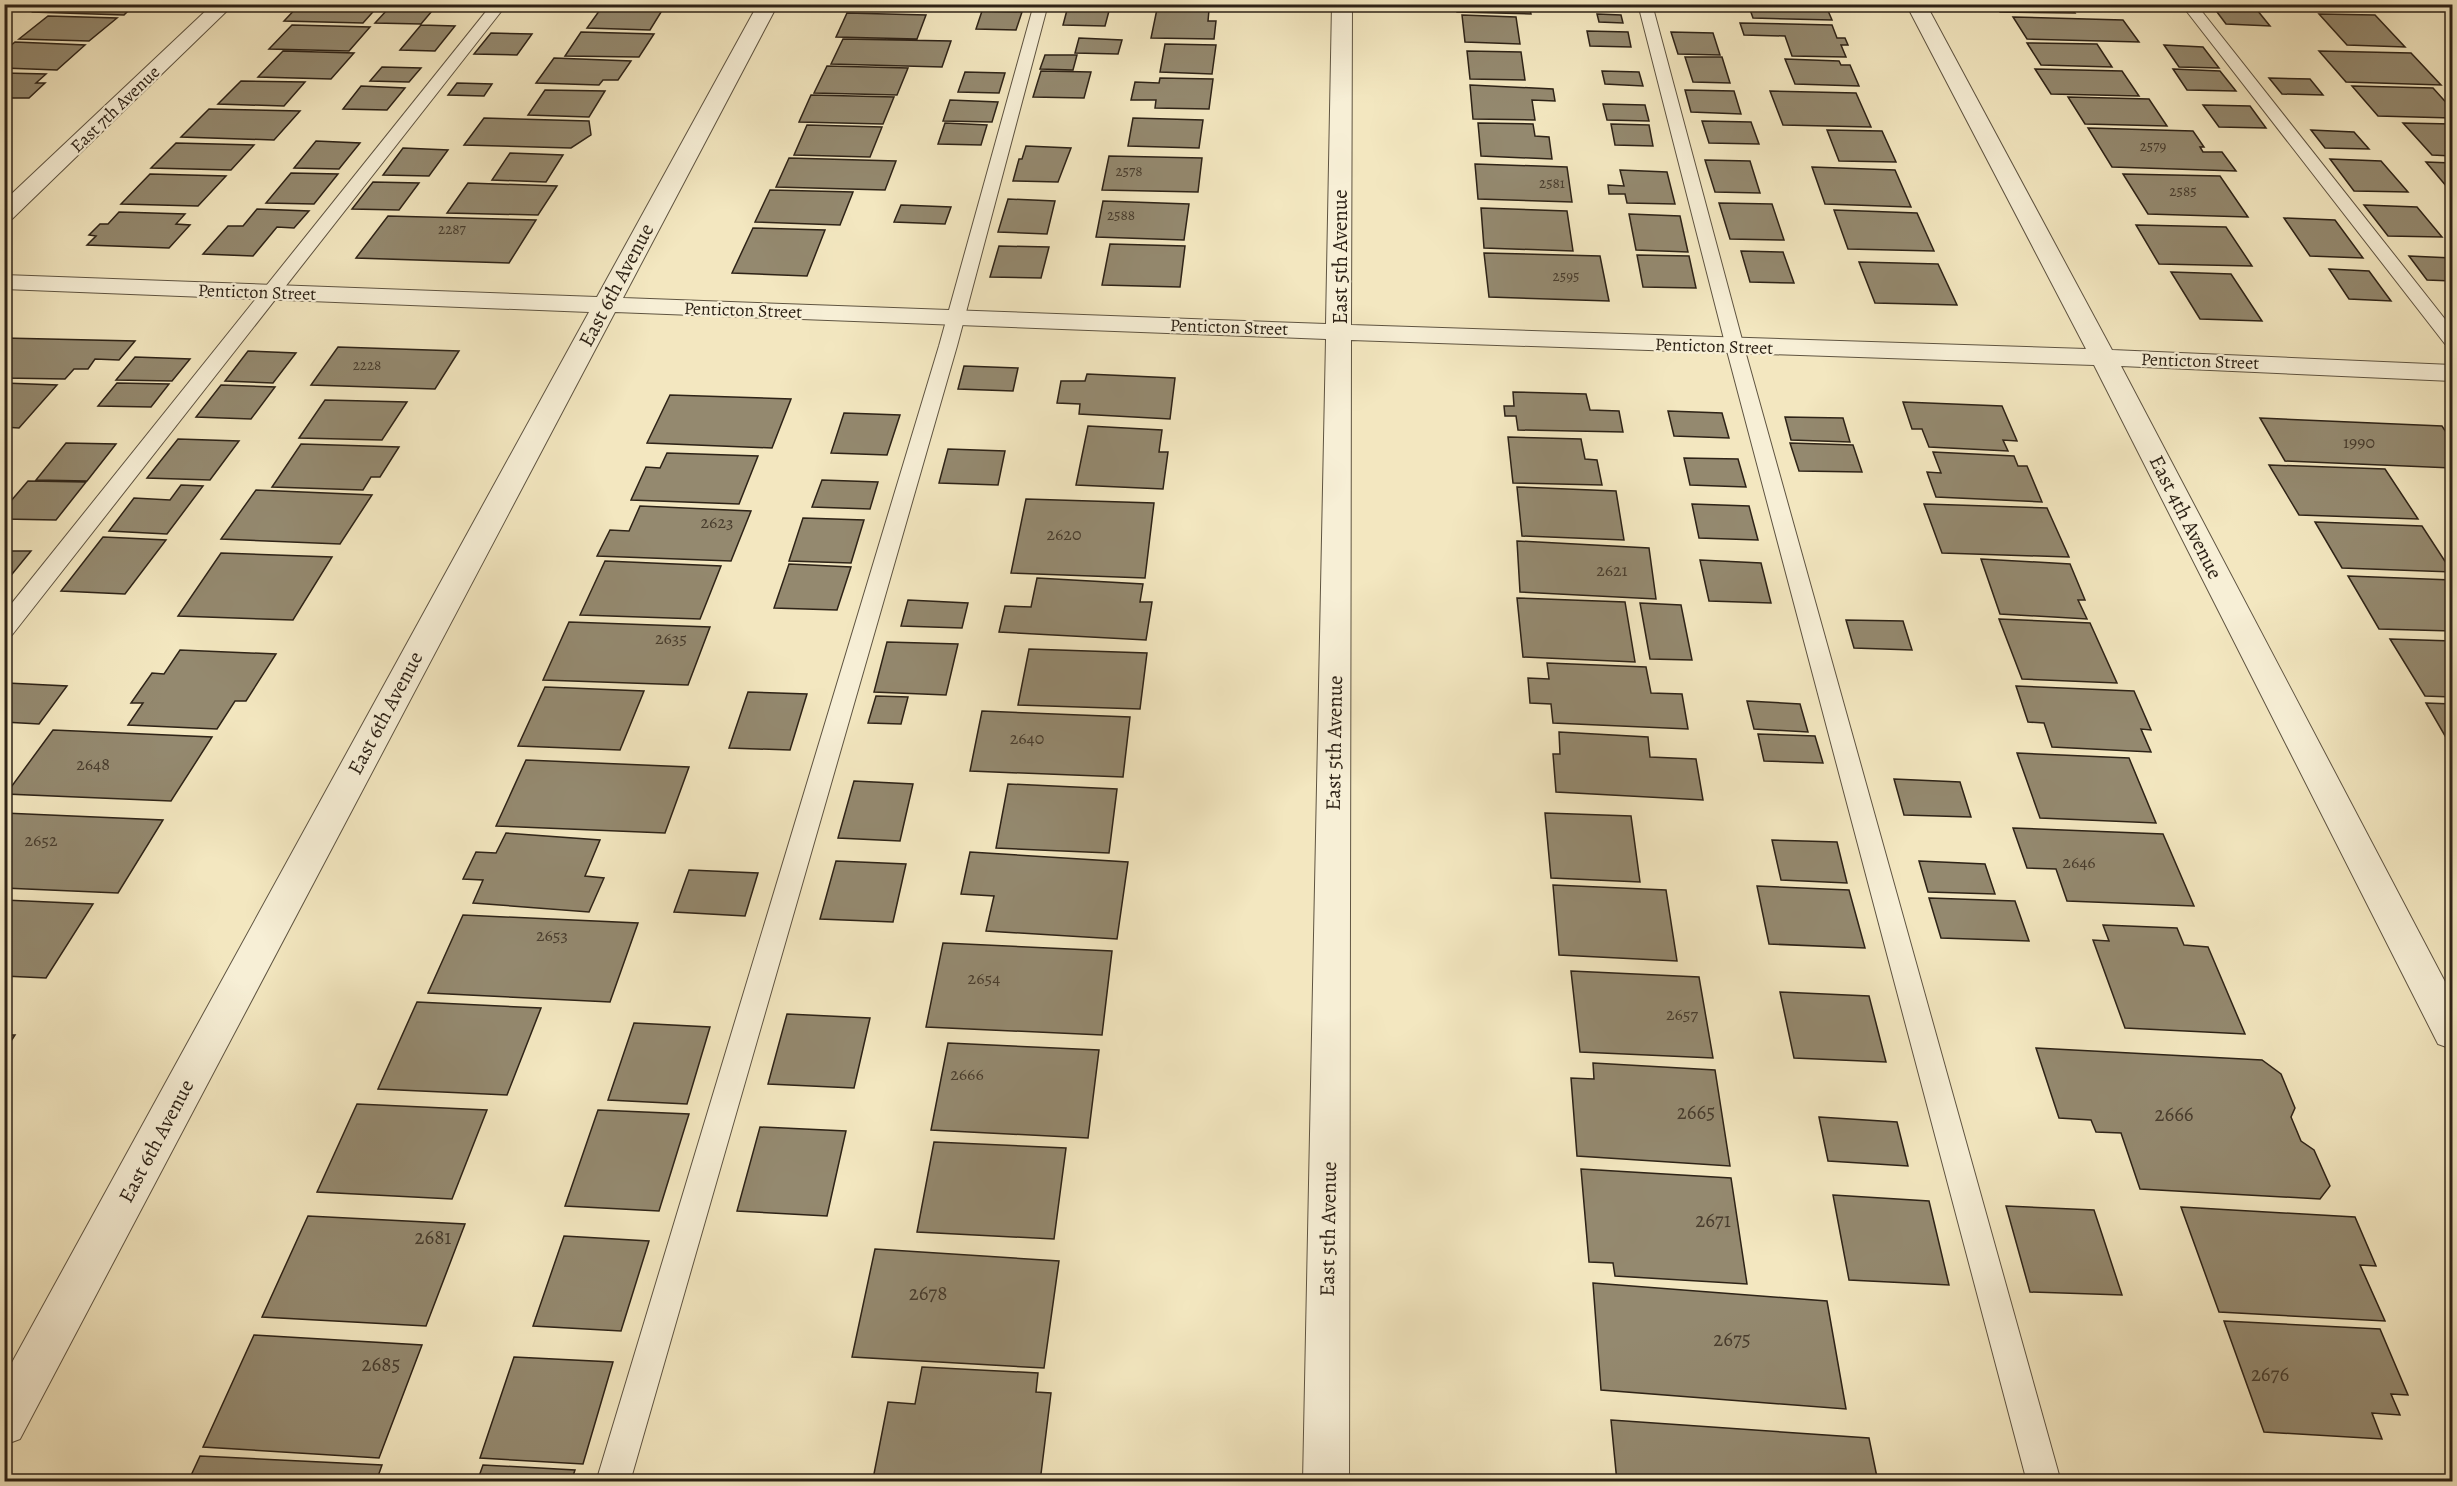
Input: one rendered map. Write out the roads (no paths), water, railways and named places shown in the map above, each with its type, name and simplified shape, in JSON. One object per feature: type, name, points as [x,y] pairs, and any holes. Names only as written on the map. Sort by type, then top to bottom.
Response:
[{"type":"street","name":"East 7th Avenue","points":[[4,214],[225,4]]},
{"type":"street","name":"East 6th Avenue","points":[[4,1423],[768,4]]},
{"type":"street","name":"East 5th Avenue","points":[[1326,1482],[1342,4]]},
{"type":"street","name":"East 4th Avenue","points":[[1916,4],[2452,1032]]},
{"type":"street","name":"Penticton Street","points":[[4,282],[1735,347],[2102,357],[2452,373]]},
{"type":"lane","points":[[4,629],[500,4]]},
{"type":"lane","points":[[613,1482],[956,317],[1041,4]]},
{"type":"lane","points":[[1645,4],[1735,347],[2044,1482]]},
{"type":"lane","points":[[2188,4],[2452,340]]}]
